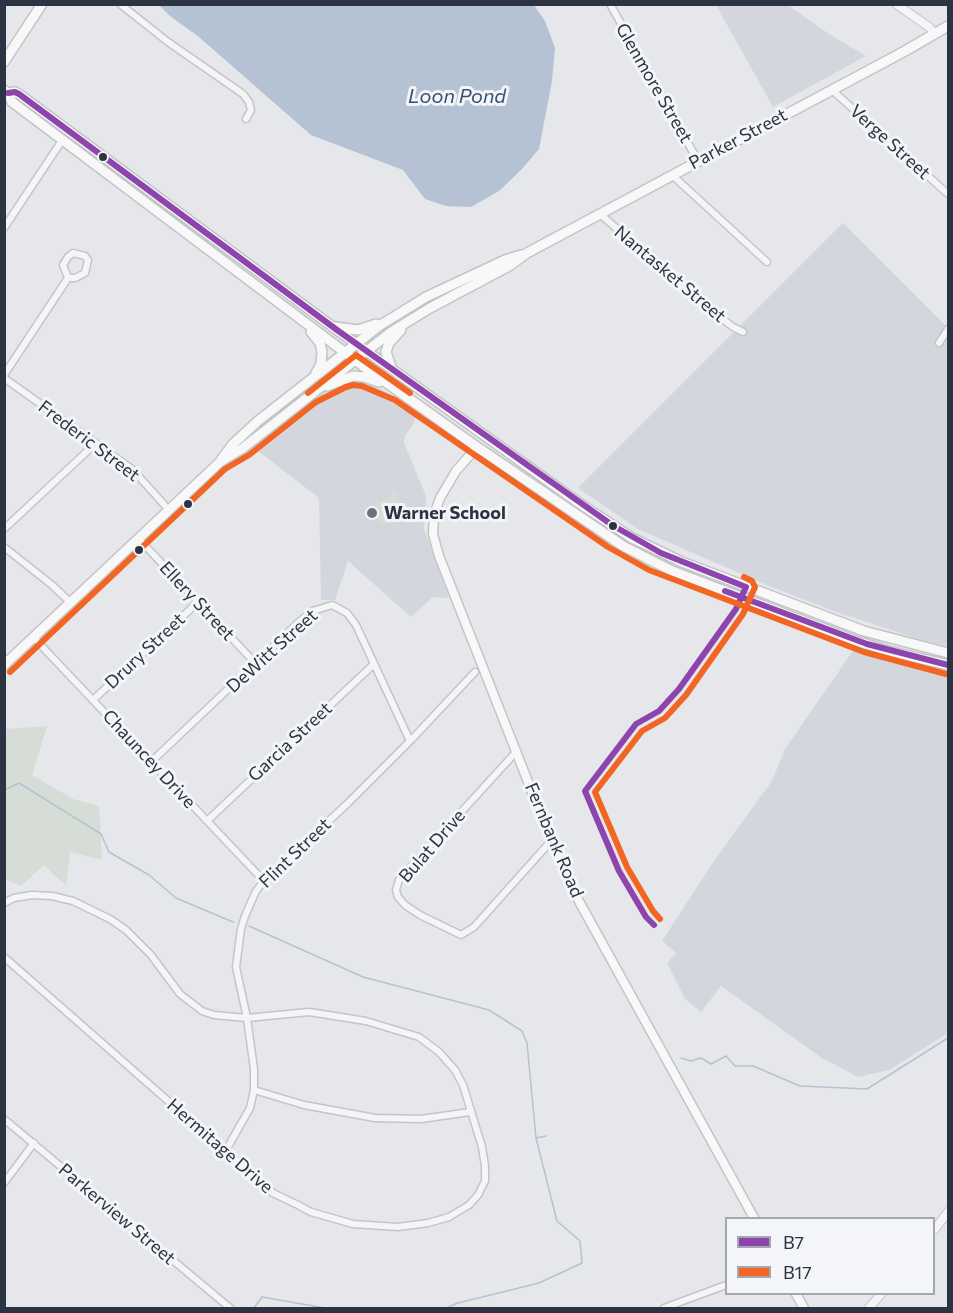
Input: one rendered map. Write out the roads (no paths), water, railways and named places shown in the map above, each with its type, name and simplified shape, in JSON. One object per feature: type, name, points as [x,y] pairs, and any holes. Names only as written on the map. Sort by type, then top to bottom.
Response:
[{"type":"main road","points":[[4,62],[42,4]]},
{"type":"main road","name":"Parker Street","points":[[220,462],[243,448],[365,350],[410,320],[509,266],[527,253],[948,26]]},
{"type":"main road","points":[[948,653],[864,631],[693,566],[651,548],[622,532],[324,321],[19,94],[15,92],[6,94],[12,102],[354,359],[613,540],[663,567],[867,644],[948,665]]},
{"type":"main road","name":"Parker Street","points":[[4,665],[220,462],[233,444],[250,428],[345,352],[408,308],[439,291],[498,263],[527,253]]},
{"type":"main road","points":[[324,321],[338,328],[358,330],[408,308]]},
{"type":"main road","points":[[290,311],[313,334],[322,348],[320,368],[308,382]]},
{"type":"main road","points":[[397,373],[389,364],[386,352],[389,343],[410,320]]},
{"type":"main road","points":[[311,394],[343,378],[353,376],[364,376],[399,392]]},
{"type":"main road","name":"Fernbank Road","points":[[477,447],[456,471],[440,498],[434,514],[433,534],[439,556],[495,700],[518,751],[575,894],[753,1217]]},
{"type":"street","points":[[120,4],[168,42],[243,94],[251,110],[246,119]]},
{"type":"street","name":"Glenmore Street","points":[[610,4],[698,161]]},
{"type":"street","points":[[896,4],[929,27],[935,34]]},
{"type":"street","name":"Verge Street","points":[[832,90],[948,194]]},
{"type":"street","points":[[4,228],[63,139]]},
{"type":"street","points":[[671,175],[767,262]]},
{"type":"street","name":"Nantasket Street","points":[[600,214],[705,306],[743,332]]},
{"type":"street","points":[[73,253],[85,256],[88,265],[84,273],[75,279],[68,278],[63,265],[68,257],[73,253]]},
{"type":"street","points":[[4,376],[68,278]]},
{"type":"street","points":[[939,343],[948,329]]},
{"type":"street","name":"Frederic Street","points":[[4,376],[133,470],[169,510]]},
{"type":"street","points":[[4,529],[96,443]]},
{"type":"street","name":"Ellery Street","points":[[138,538],[256,664]]},
{"type":"street","points":[[4,547],[52,585],[70,603]]},
{"type":"street","name":"Drury Street","points":[[93,700],[198,602]]},
{"type":"street","name":"DeWitt Street","points":[[151,762],[313,611],[332,606],[340,608],[352,617],[410,741]]},
{"type":"street","name":"Chauncey Drive","points":[[34,638],[264,881]]},
{"type":"street","name":"Garcia Street","points":[[207,821],[374,664]]},
{"type":"street","name":"Flint Street","points":[[225,1152],[250,1108],[254,1090],[254,1069],[247,1018],[236,968],[245,916],[256,891],[410,741],[475,672]]},
{"type":"street","name":"Bulat Drive","points":[[518,751],[399,880],[396,890],[398,897],[420,915],[461,935],[474,927],[552,840]]},
{"type":"street","name":"Hermitage Drive","points":[[4,903],[14,898],[32,895],[52,896],[73,901],[110,919],[126,930],[145,949],[180,994],[202,1011],[214,1015],[247,1018],[309,1012],[366,1021],[419,1037],[439,1052],[455,1070],[463,1086],[482,1147],[485,1166],[484,1181],[478,1195],[469,1205],[448,1217],[428,1223],[398,1227],[353,1224],[311,1212],[273,1193],[4,957]]},
{"type":"street","points":[[254,1090],[313,1107],[375,1118],[421,1119],[470,1112]]},
{"type":"street","name":"Parkerview Street","points":[[4,1119],[230,1308]]},
{"type":"street","points":[[4,1183],[34,1143]]},
{"type":"street","points":[[935,1228],[948,1213]]},
{"type":"street","points":[[664,1308],[725,1285]]},
{"type":"street","points":[[869,1308],[879,1295]]},
{"type":"water","name":"Loon Pond","points":[[159,5],[534,5],[545,21],[555,48],[552,81],[539,149],[499,191],[471,207],[446,206],[425,199],[403,170],[311,135]]},
{"type":"waterway","points":[[4,790],[19,783],[101,834],[109,852],[149,875],[176,898],[233,922]]},
{"type":"waterway","points":[[249,926],[363,977],[489,1010],[522,1031],[527,1043],[536,1138],[557,1221],[580,1241],[582,1263],[539,1283],[446,1308]]},
{"type":"waterway","points":[[681,1058],[691,1061],[701,1058],[711,1064],[726,1056],[735,1066],[753,1066],[800,1086],[867,1089],[948,1038]]},
{"type":"waterway","points":[[536,1138],[546,1136]]},
{"type":"waterway","points":[[254,1308],[262,1297],[325,1308]]},
{"type":"place","name":"Warner School","points":[[372,513]]}]
